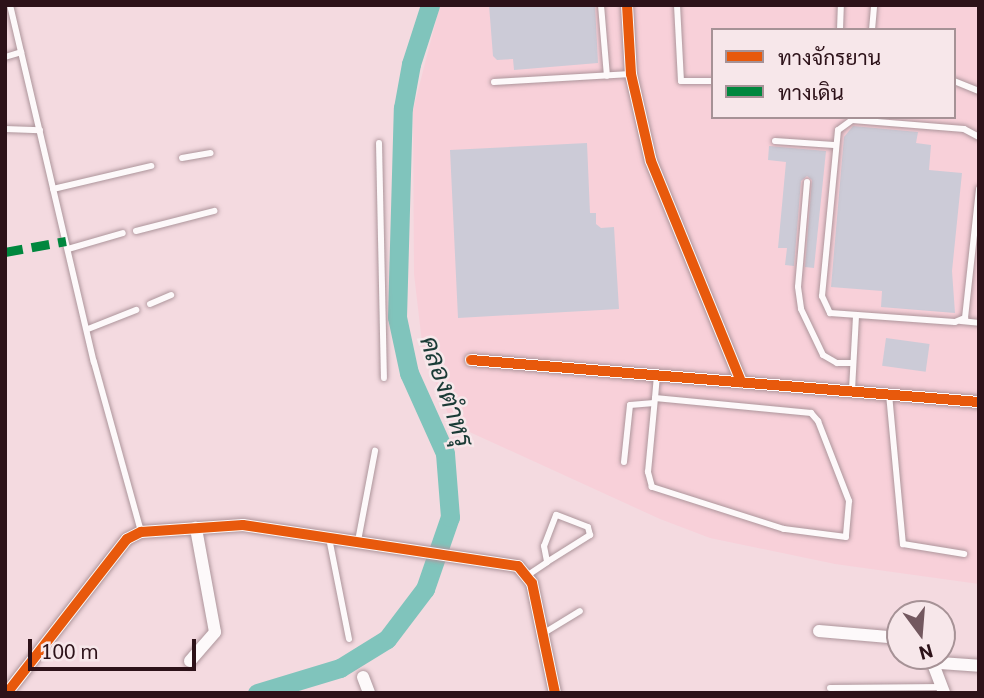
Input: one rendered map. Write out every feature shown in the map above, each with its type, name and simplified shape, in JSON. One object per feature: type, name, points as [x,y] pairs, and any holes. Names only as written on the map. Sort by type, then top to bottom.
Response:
[{"type":"street","points":[[627,5],[631,74],[651,161],[741,382]]},
{"type":"street","points":[[471,360],[979,402]]},
{"type":"street","points":[[7,693],[115,550],[141,532],[243,525],[454,554],[518,566],[528,575],[544,634],[555,693]]},
{"type":"street","points":[[190,661],[215,632],[197,528]]},
{"type":"street","points":[[819,631],[886,637]]},
{"type":"street","points":[[956,663],[979,666]]},
{"type":"street","points":[[938,670],[943,690]]},
{"type":"street","points":[[363,677],[369,693]]},
{"type":"lane","points":[[10,5],[53,190],[141,532]]},
{"type":"lane","points":[[601,5],[607,76]]},
{"type":"lane","points":[[677,5],[681,81],[711,81]]},
{"type":"lane","points":[[840,28],[841,5]]},
{"type":"lane","points":[[872,28],[874,5]]},
{"type":"lane","points":[[5,57],[21,52]]},
{"type":"lane","points":[[494,82],[631,74]]},
{"type":"lane","points":[[956,82],[979,91]]},
{"type":"lane","points":[[979,137],[964,129],[852,120],[838,130],[834,145],[822,296],[830,313],[856,317],[979,323]]},
{"type":"lane","points":[[5,129],[40,130]]},
{"type":"lane","points":[[775,141],[834,145]]},
{"type":"lane","points":[[379,143],[384,378]]},
{"type":"lane","points":[[182,158],[211,153]]},
{"type":"lane","points":[[53,190],[151,166]]},
{"type":"lane","points":[[807,182],[798,287],[801,309],[823,355],[837,363],[853,363]]},
{"type":"lane","points":[[961,321],[968,314],[979,189]]},
{"type":"lane","points":[[136,231],[214,211]]},
{"type":"lane","points":[[68,248],[123,233]]},
{"type":"lane","points":[[149,304],[171,295]]},
{"type":"lane","points":[[88,329],[136,310]]},
{"type":"lane","points":[[852,390],[856,317]]},
{"type":"lane","points":[[624,462],[629,405],[654,401],[811,413],[818,421],[849,501],[846,537],[784,529],[657,491],[648,472],[654,401],[657,376]]},
{"type":"lane","points":[[889,394],[903,544],[964,554]]},
{"type":"lane","points":[[358,541],[375,451]]},
{"type":"lane","points":[[528,575],[590,535],[587,527],[556,515],[544,546],[547,562]]},
{"type":"lane","points":[[328,537],[349,639]]},
{"type":"lane","points":[[544,634],[580,611]]},
{"type":"lane","points":[[830,688],[943,690]]},
{"type":"shaded area","points":[[440,5],[979,5],[979,584],[835,564],[710,538],[660,519],[452,424],[423,351],[414,274],[413,110]]},
{"type":"building","points":[[489,5],[595,5],[598,63],[514,70],[513,59],[497,60],[493,56]]},
{"type":"building","points":[[853,126],[918,132],[916,143],[931,145],[929,170],[962,173],[952,271],[955,313],[881,307],[882,291],[831,287],[844,137]]},
{"type":"building","points":[[587,143],[590,213],[596,213],[596,224],[601,228],[614,227],[619,309],[458,318],[450,150]]},
{"type":"building","points":[[769,146],[826,151],[814,268],[805,267],[812,180],[807,176],[801,181],[794,266],[785,265],[787,248],[778,248],[786,162],[768,160]]},
{"type":"building","points":[[886,338],[930,344],[926,372],[882,366]]},
{"type":"waterway","name":"คลองตำหรุ","points":[[257,693],[340,668],[387,639],[425,589],[450,517],[445,453],[409,373],[397,317],[403,108],[411,64],[430,5]]},
{"type":"marked path","points":[[5,252],[66,241]]},
{"type":"cycle path","points":[[627,5],[631,74],[651,161],[741,382]]},
{"type":"cycle path","points":[[471,360],[979,402]]},
{"type":"cycle path","points":[[7,693],[127,539],[141,532],[243,525],[518,566],[532,583],[555,693]]}]
